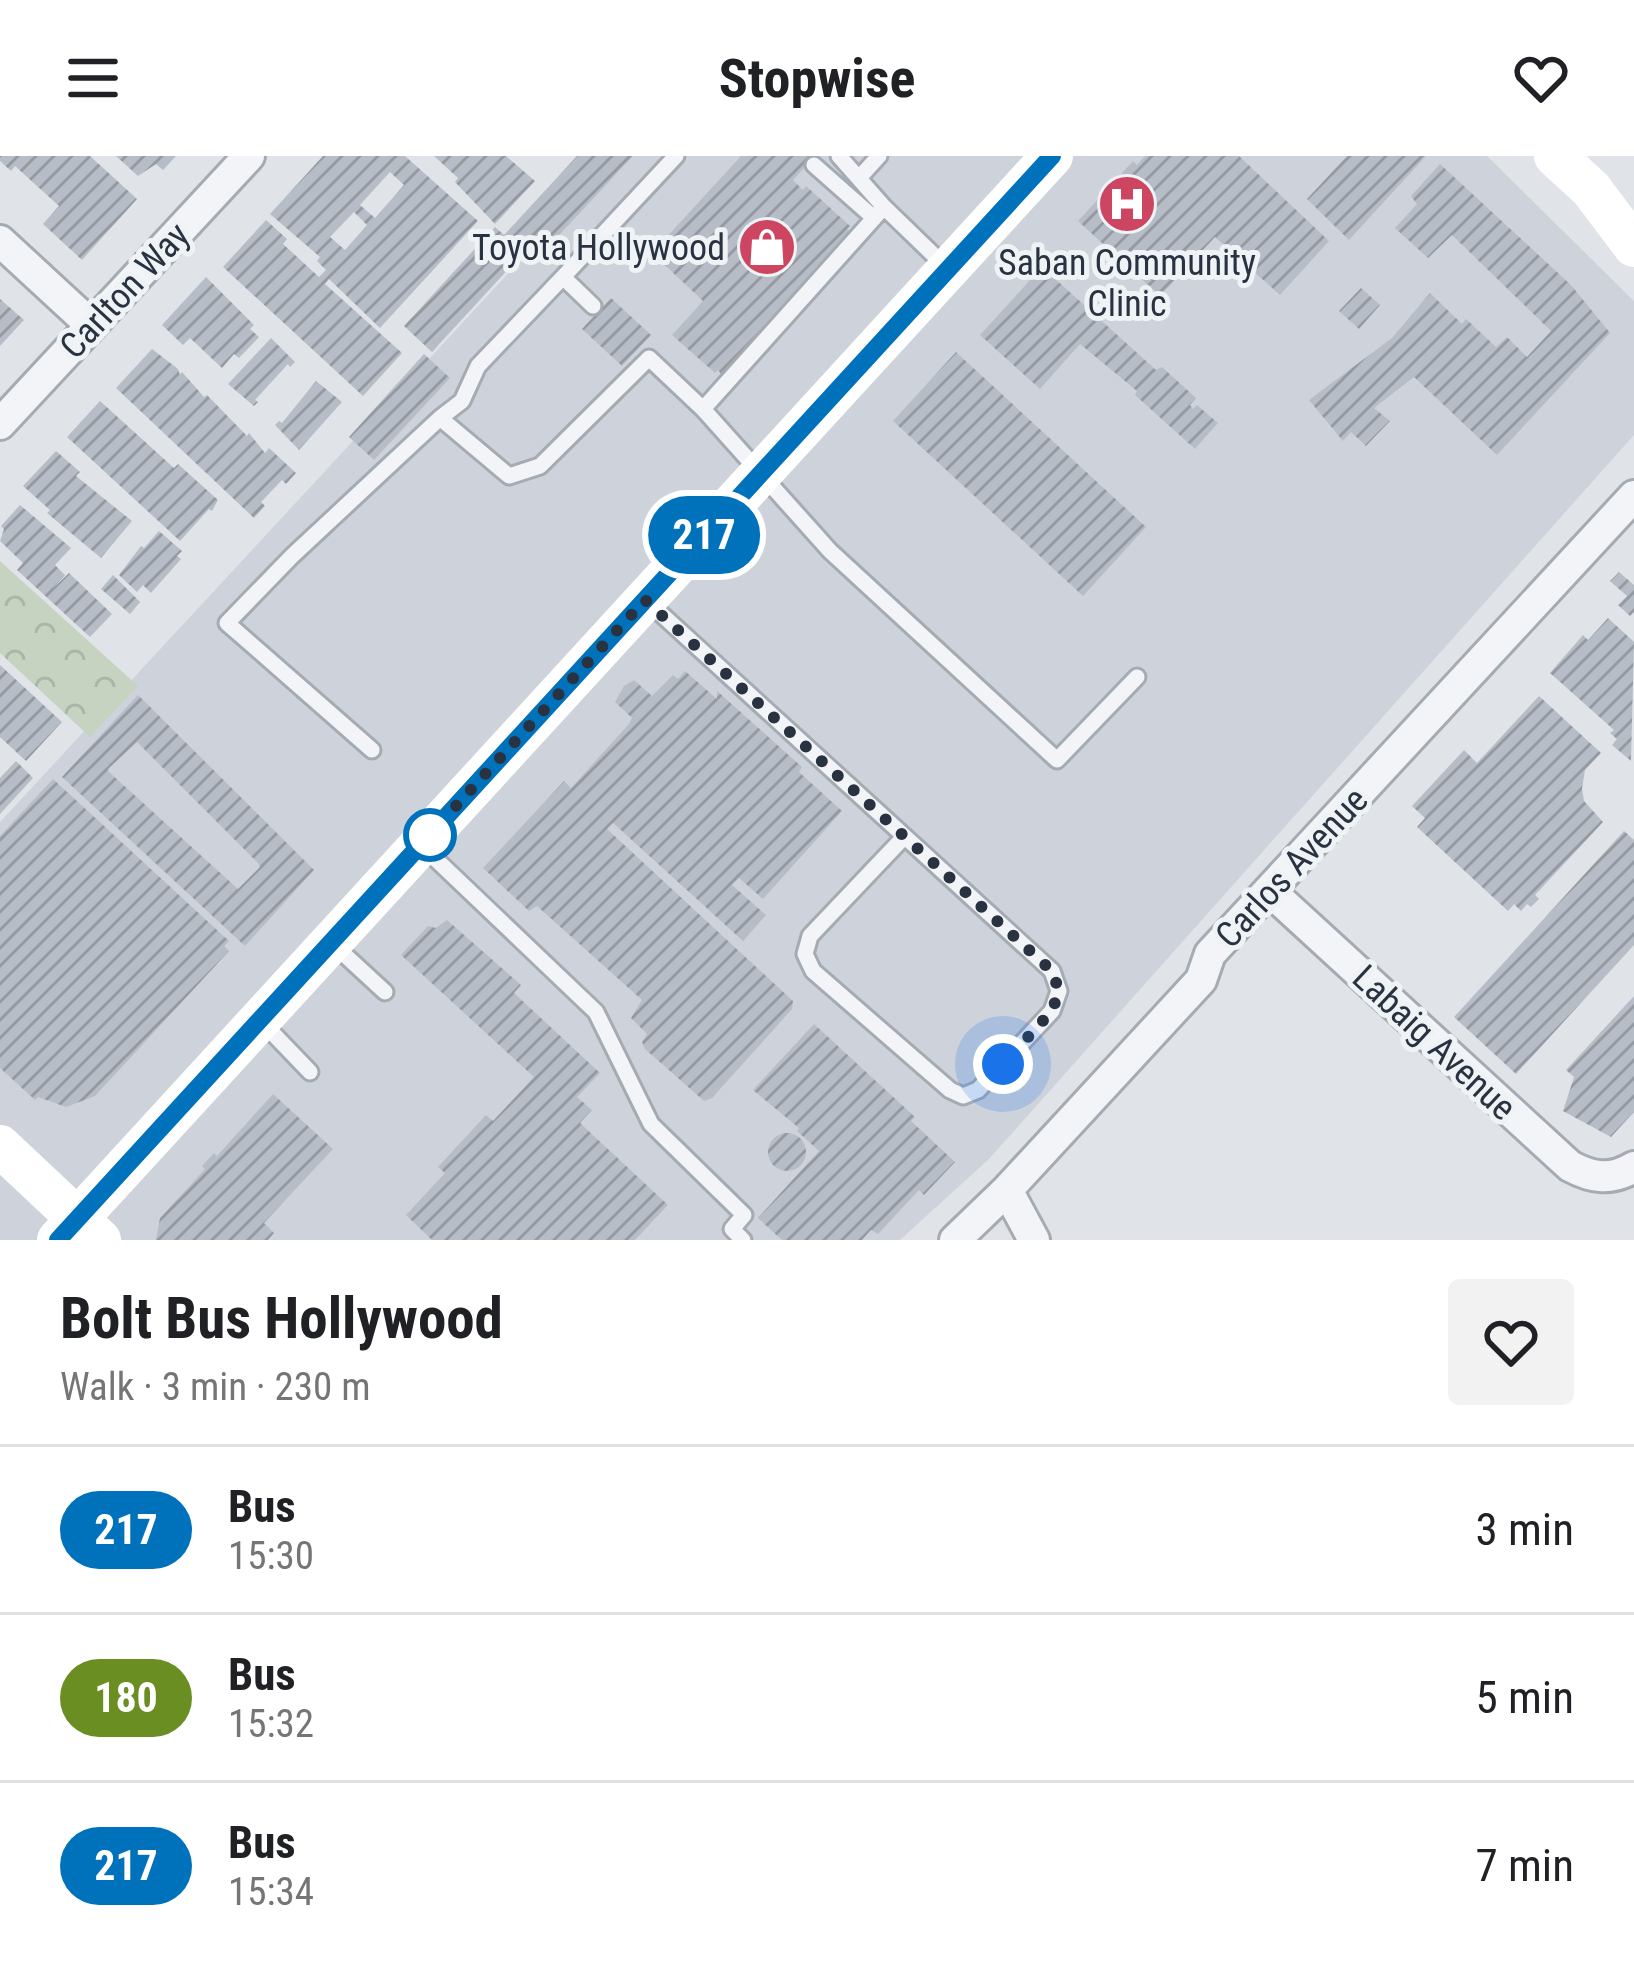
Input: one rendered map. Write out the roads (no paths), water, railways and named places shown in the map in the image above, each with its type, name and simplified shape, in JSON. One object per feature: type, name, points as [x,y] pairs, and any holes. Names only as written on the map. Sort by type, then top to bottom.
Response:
[{"type":"main road","points":[[0,1146],[79,1233],[260,1020],[1052,156]]},
{"type":"main road","points":[[1555,156],[1591,189],[1634,246]]},
{"type":"main road","points":[[1591,189],[1634,209]]},
{"type":"street","name":"Carlton Way","points":[[0,424],[249,156]]},
{"type":"street","points":[[0,241],[91,325]]},
{"type":"street","name":"Carlos Avenue","points":[[955,1240],[1201,980],[1210,954],[1634,496]]},
{"type":"street","name":"Labaig Avenue","points":[[1270,891],[1570,1166],[1588,1176],[1621,1172]]},
{"type":"street","points":[[1007,1190],[1034,1240]]},
{"type":"lane","points":[[372,750],[227,623],[292,556],[462,400],[478,366],[676,156]]},
{"type":"lane","points":[[839,156],[859,178],[879,213]]},
{"type":"lane","points":[[859,178],[879,156]]},
{"type":"lane","points":[[814,165],[948,269]]},
{"type":"lane","points":[[703,409],[879,213]]},
{"type":"lane","points":[[563,277],[593,306]]},
{"type":"lane","points":[[440,418],[508,476],[540,466],[649,358],[703,409],[830,551],[1058,760],[1137,676]]},
{"type":"lane","points":[[645,600],[1052,971],[1059,991],[1052,1011],[978,1090],[963,1096],[950,1090],[813,971],[806,954],[810,936],[904,838]]},
{"type":"lane","points":[[421,844],[596,1012],[651,1124],[744,1215],[732,1228],[743,1240]]},
{"type":"lane","points":[[332,942],[385,992]]},
{"type":"lane","points":[[260,1020],[310,1072]]},
{"type":"place","name":"Saban Community Clinic","points":[[1127,204]]},
{"type":"place","name":"Toyota Hollywood","points":[[767,247]]}]
